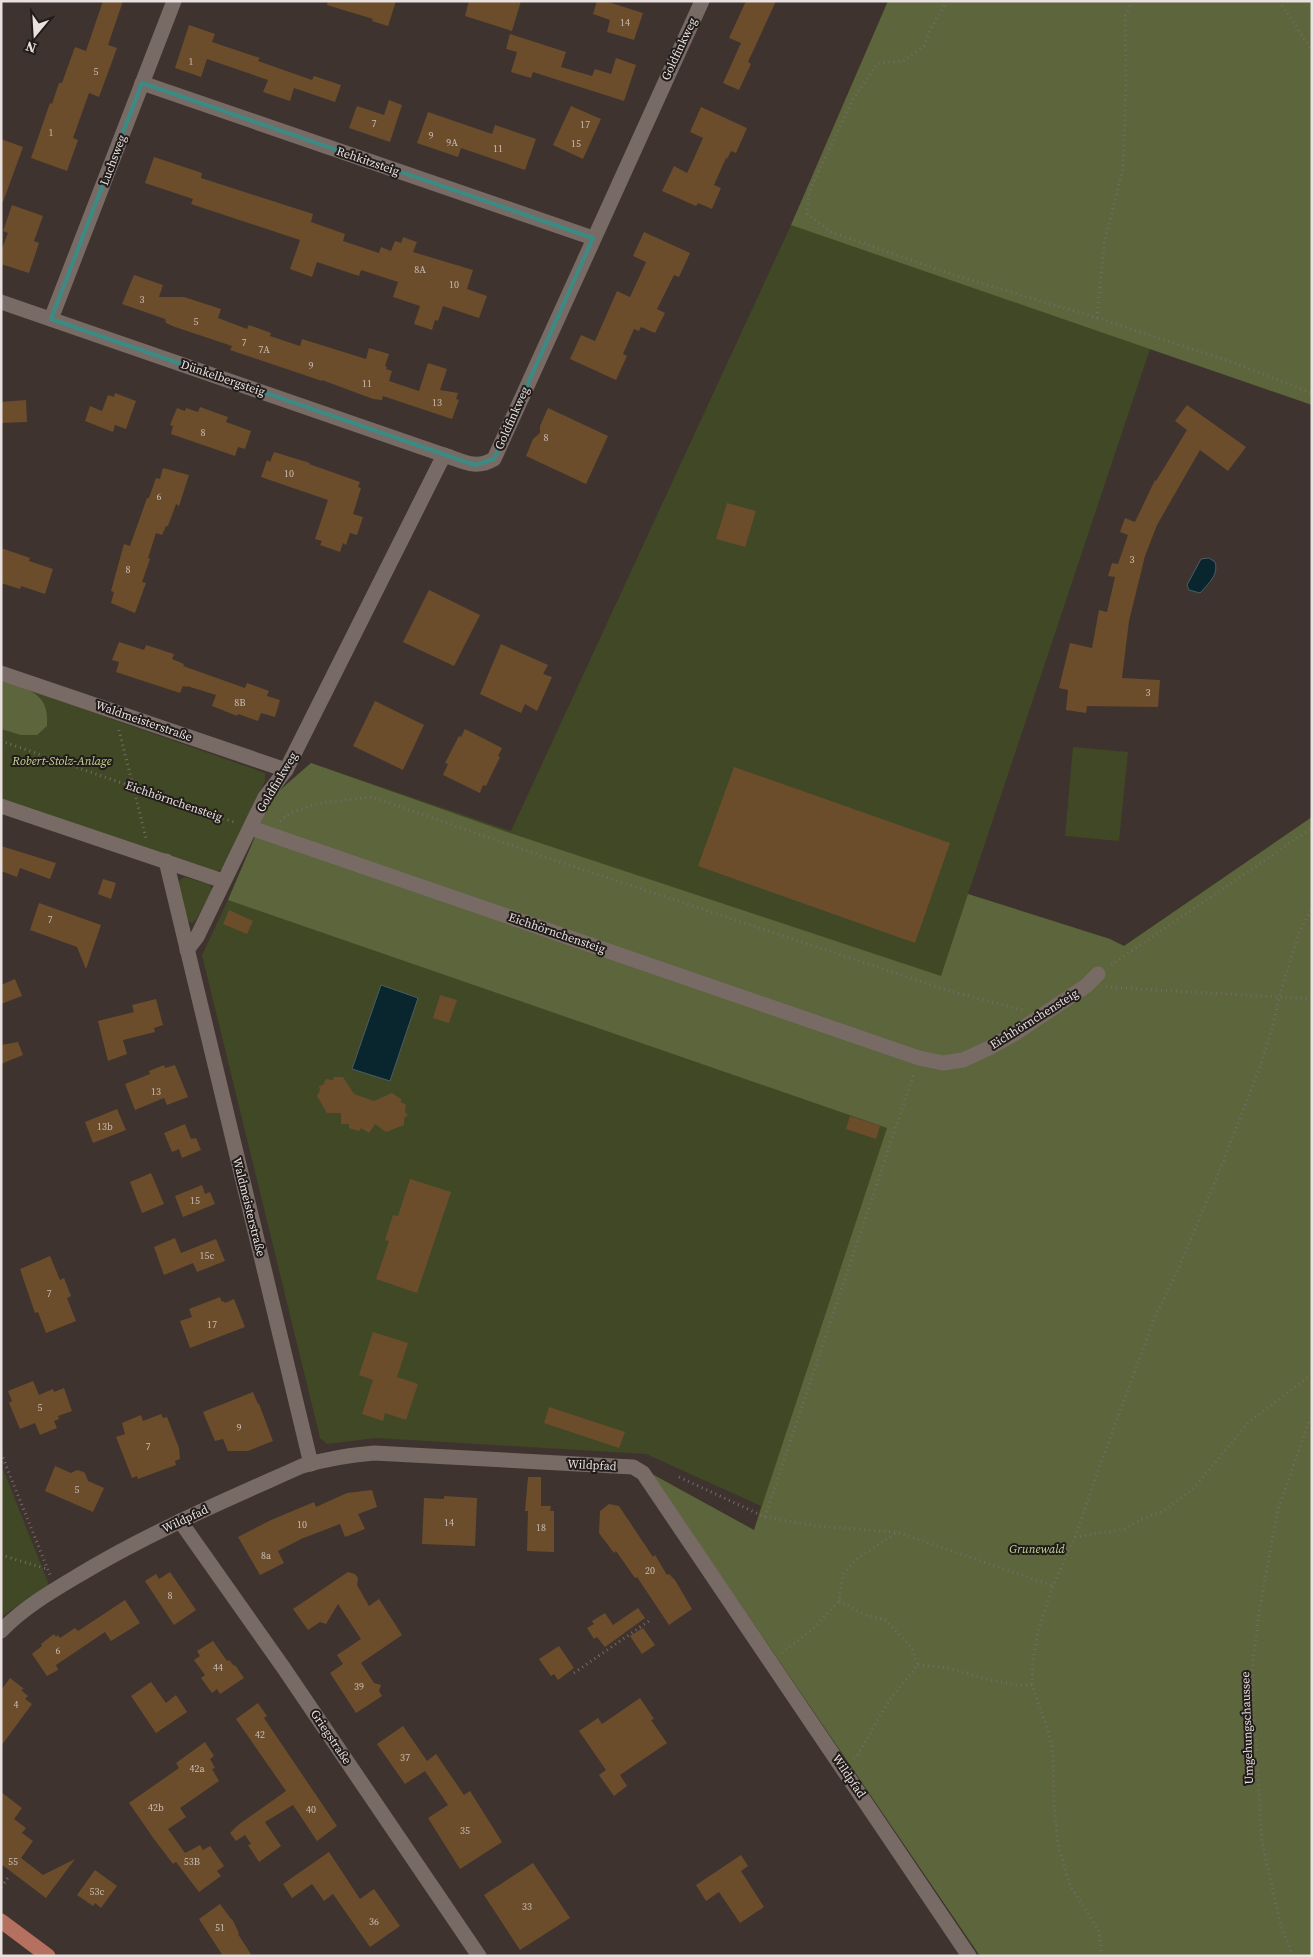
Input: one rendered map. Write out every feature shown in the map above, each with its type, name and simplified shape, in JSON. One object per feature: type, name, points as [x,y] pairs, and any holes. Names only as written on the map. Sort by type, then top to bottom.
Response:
[{"type":"main road","points":[[1,1921],[48,1956]]},
{"type":"street","name":"Luchsweg","points":[[51,319],[174,1]]},
{"type":"street","name":"Goldfinkweg","points":[[224,881],[266,797],[286,770],[444,455],[475,465],[486,463],[494,458],[702,1]]},
{"type":"street","name":"Rehkitzsteig","points":[[142,83],[593,238]]},
{"type":"street","name":"Dünkelbergsteig","points":[[1,302],[444,455]]},
{"type":"street","name":"Waldmeisterstraße","points":[[1,673],[286,770]]},
{"type":"street","points":[[1,806],[224,881],[197,937],[187,950]]},
{"type":"street","name":"Eichhörnchensteig","points":[[251,828],[919,1058],[942,1063],[964,1060],[989,1048],[1086,986],[1098,974]]},
{"type":"street","name":"Waldmeisterstraße","points":[[166,861],[311,1464]]},
{"type":"street","name":"Wildpfad","points":[[1,1630],[56,1589],[121,1550],[180,1521],[311,1464],[348,1455],[374,1453],[633,1467],[643,1473],[843,1766],[969,1956]]},
{"type":"street","name":"Griegstraße","points":[[180,1521],[288,1675],[479,1956]]},
{"type":"path","points":[[947,1],[931,28],[924,46],[902,61],[878,63],[853,99],[809,192],[807,214],[831,232],[951,274],[1097,318],[1226,360],[1312,394]]},
{"type":"path","points":[[1097,318],[1104,244],[1124,169],[1125,16],[1132,1]]},
{"type":"path","points":[[1279,1],[1312,50]]},
{"type":"path","points":[[118,723],[150,856]]},
{"type":"path","name":"Eichhörnchensteig","points":[[1,741],[251,828]]},
{"type":"path","points":[[267,832],[290,813],[320,803],[372,797],[539,855],[950,991],[1042,1015]]},
{"type":"path","points":[[1098,974],[1312,828]]},
{"type":"path","points":[[1102,1956],[1099,1931],[1070,1885],[1058,1845],[1052,1756],[1048,1730],[1032,1685],[1033,1659],[1038,1631],[1053,1586],[1075,1537],[1153,1322],[1179,1267],[1213,1186],[1260,1067],[1299,934],[1312,908]]},
{"type":"path","points":[[1086,986],[1312,999]]},
{"type":"path","points":[[765,1516],[919,1058]]},
{"type":"path","points":[[1075,1537],[1125,1528],[1164,1511],[1193,1489],[1248,1423],[1312,1374]]},
{"type":"path","name":"Umgehungschaussee","points":[[1293,1956],[1281,1926],[1262,1842],[1252,1695],[1253,1659],[1260,1606],[1277,1513],[1312,1412]]},
{"type":"path","points":[[1,1454],[51,1578]]},
{"type":"path","points":[[679,1477],[765,1516],[816,1526],[897,1532],[1053,1586]]},
{"type":"path","points":[[771,1661],[816,1627],[839,1601],[843,1574],[857,1559],[897,1532]]},
{"type":"path","points":[[1,1555],[47,1569]]},
{"type":"path","points":[[839,1601],[866,1615],[885,1620],[912,1648],[918,1666]]},
{"type":"path","points":[[574,1673],[649,1621]]},
{"type":"path","points":[[918,1666],[947,1668],[1016,1685],[1032,1685]]},
{"type":"path","points":[[843,1766],[857,1756],[890,1699],[918,1666]]},
{"type":"path","points":[[1,1887],[10,1875]]},
{"type":"highlighted area","points":[[142,83],[593,238],[494,459],[475,465],[51,319]]},
{"type":"green space","points":[[888,1],[1312,1],[1312,405],[1259,385],[1150,349],[968,894],[1110,939],[1124,946],[1312,817],[1312,1956],[980,1956],[652,1474],[754,1530],[761,1506],[646,1454],[376,1438],[327,1444],[320,1438],[202,955],[272,797],[311,763],[511,831],[791,225]]},
{"type":"green space","points":[[888,1],[1312,1],[1312,405],[791,225]]},
{"type":"green space","name":"Robert-Stolz-Anlage","points":[[1,680],[265,773],[265,781],[223,868],[217,872],[1,799]]},
{"type":"green space","points":[[1,680],[20,686],[41,699],[47,715],[47,726],[37,735],[21,735],[1,729]]},
{"type":"green space","points":[[1073,747],[1128,752],[1119,841],[1065,836]]},
{"type":"green space","name":"Grunewald","points":[[311,763],[510,833],[941,976],[968,894],[1110,939],[1124,946],[1312,817],[1312,1956],[980,1956],[652,1474],[754,1530],[887,1128],[228,900],[272,797]]},
{"type":"green space","points":[[184,877],[209,884],[211,887],[211,892],[196,920],[192,923],[188,921],[179,886],[179,881]]},
{"type":"green space","points":[[1,1464],[49,1585],[1,1617]]},
{"type":"water","points":[[1209,558],[1215,562],[1216,567],[1212,579],[1200,593],[1189,590],[1187,585],[1201,559]]},
{"type":"water","points":[[381,985],[418,998],[390,1081],[352,1069]]},
{"type":"building","points":[[103,1],[123,1],[108,45],[117,48],[99,97],[89,93],[73,138],[78,140],[67,171],[31,158],[50,103],[52,104],[59,83],[62,83],[75,47],[86,51]]},
{"type":"building","points":[[328,1],[396,1],[388,26],[372,21],[373,19],[327,5]]},
{"type":"building","points":[[469,1],[521,1],[512,31],[465,16]]},
{"type":"building","points":[[597,1],[605,1],[643,13],[634,40],[607,32],[610,20],[593,14]]},
{"type":"building","points":[[746,1],[776,1],[748,62],[751,64],[739,90],[723,83],[741,43],[729,38]]},
{"type":"building","points":[[189,25],[215,34],[212,42],[260,58],[258,61],[312,80],[314,76],[341,85],[335,102],[294,88],[290,101],[263,92],[268,80],[207,59],[201,77],[175,68]]},
{"type":"building","points":[[510,34],[566,52],[561,67],[592,76],[595,69],[611,74],[616,58],[636,65],[624,101],[533,72],[531,78],[511,72],[517,52],[506,49]]},
{"type":"building","points":[[389,100],[402,105],[390,142],[349,128],[357,106],[384,115]]},
{"type":"building","points":[[571,106],[601,119],[583,159],[553,145]]},
{"type":"building","points":[[701,107],[747,128],[736,153],[731,151],[726,158],[714,185],[721,188],[712,209],[698,203],[696,206],[662,191],[674,166],[687,173],[691,165],[703,138],[690,132]]},
{"type":"building","points":[[428,112],[492,134],[495,125],[536,139],[525,170],[461,148],[458,157],[417,143]]},
{"type":"building","points":[[1,139],[23,147],[3,202],[1,202]]},
{"type":"building","points":[[154,157],[202,173],[201,178],[313,214],[311,222],[345,234],[343,241],[379,253],[381,247],[391,251],[395,241],[401,243],[403,237],[417,242],[413,252],[473,270],[467,289],[487,296],[479,318],[443,306],[438,321],[435,320],[432,330],[414,324],[420,306],[393,297],[398,282],[361,270],[359,276],[317,262],[312,277],[290,269],[300,240],[191,204],[193,199],[145,183]]},
{"type":"building","points":[[12,205],[43,216],[34,241],[39,243],[29,273],[1,264],[1,251],[8,233],[3,231]]},
{"type":"building","points":[[644,232],[690,253],[679,277],[674,275],[657,309],[665,313],[655,333],[641,327],[639,331],[634,329],[623,354],[627,356],[616,380],[570,359],[581,335],[595,341],[617,291],[630,297],[646,262],[633,256]]},
{"type":"building","points":[[134,275],[163,285],[159,297],[184,297],[221,309],[218,318],[247,329],[249,325],[271,333],[270,336],[300,346],[302,339],[366,359],[369,348],[389,354],[385,366],[387,367],[386,369],[392,371],[389,381],[419,391],[428,363],[447,369],[440,390],[458,393],[456,399],[459,400],[452,419],[383,396],[382,400],[373,399],[230,350],[232,346],[175,327],[166,323],[165,319],[122,304]]},
{"type":"building","points":[[115,393],[136,401],[126,429],[115,425],[113,432],[85,421],[90,406],[102,411],[108,395],[114,397]]},
{"type":"building","points":[[26,400],[27,422],[1,423],[1,402]]},
{"type":"building","points":[[1187,405],[1246,447],[1228,471],[1200,450],[1157,525],[1145,556],[1129,621],[1122,678],[1160,680],[1158,707],[1087,706],[1086,713],[1066,710],[1068,690],[1059,688],[1070,643],[1092,648],[1099,610],[1107,612],[1115,577],[1108,576],[1112,563],[1118,564],[1128,535],[1120,532],[1125,518],[1135,522],[1155,480],[1187,430],[1175,421]]},
{"type":"building","points":[[200,407],[228,417],[226,422],[251,431],[245,449],[238,447],[235,456],[171,434],[173,426],[170,425],[177,408],[185,411],[186,408],[198,412]]},
{"type":"building","points":[[548,408],[608,436],[586,484],[526,456],[533,439],[540,433],[540,426]]},
{"type":"building","points":[[274,452],[360,482],[358,487],[361,488],[353,514],[363,517],[357,535],[350,533],[346,545],[343,543],[340,552],[320,545],[322,541],[315,539],[328,500],[261,477],[267,460],[270,462]]},
{"type":"building","points":[[163,468],[189,475],[179,506],[176,504],[168,526],[166,526],[162,535],[156,533],[142,582],[146,583],[135,613],[111,603],[114,592],[111,591],[124,544],[130,546],[147,498],[149,498],[156,478],[160,479]]},
{"type":"building","points":[[727,503],[756,511],[745,547],[716,539]]},
{"type":"building","points":[[1,548],[30,558],[29,561],[53,569],[45,594],[21,586],[20,589],[1,583]]},
{"type":"building","points":[[429,590],[480,615],[454,666],[403,642]]},
{"type":"building","points":[[119,642],[144,650],[146,645],[174,654],[172,659],[184,664],[183,666],[245,688],[247,683],[269,691],[267,696],[280,700],[275,717],[261,713],[258,721],[238,714],[237,716],[212,706],[216,695],[187,686],[183,686],[180,693],[116,672],[119,662],[112,660]]},
{"type":"building","points":[[501,644],[548,665],[543,674],[552,677],[537,711],[525,704],[521,713],[480,694]]},
{"type":"building","points":[[375,701],[424,725],[403,770],[353,746]]},
{"type":"building","points":[[465,729],[502,748],[498,756],[500,757],[486,786],[483,785],[480,793],[443,775],[448,764],[445,763],[459,736],[461,737]]},
{"type":"building","points":[[734,767],[950,843],[915,943],[698,866]]},
{"type":"building","points":[[1,846],[56,863],[50,879],[20,868],[17,877],[1,871]]},
{"type":"building","points":[[103,879],[116,883],[111,899],[98,894]]},
{"type":"building","points":[[39,903],[101,925],[86,969],[77,947],[30,930]]},
{"type":"building","points":[[229,910],[253,921],[247,934],[223,924]]},
{"type":"building","points":[[15,979],[22,996],[1,1004],[1,985]]},
{"type":"building","points":[[440,995],[457,1000],[449,1023],[433,1018]]},
{"type":"building","points":[[156,999],[163,1025],[154,1028],[155,1032],[123,1040],[127,1054],[108,1061],[98,1021],[134,1012],[132,1005]]},
{"type":"building","points":[[18,1042],[23,1055],[1,1064],[1,1045]]},
{"type":"building","points":[[164,1065],[165,1068],[175,1065],[188,1097],[167,1105],[164,1098],[135,1110],[125,1084],[150,1074],[149,1071]]},
{"type":"building","points":[[334,1077],[343,1077],[354,1094],[374,1101],[392,1093],[401,1099],[401,1102],[406,1105],[405,1112],[408,1115],[404,1118],[404,1125],[386,1132],[375,1124],[369,1133],[361,1128],[359,1131],[349,1128],[349,1124],[341,1124],[341,1113],[327,1113],[317,1096],[320,1090],[319,1086],[323,1085],[326,1079],[333,1080]]},
{"type":"building","points":[[117,1109],[126,1130],[93,1143],[85,1122]]},
{"type":"building","points":[[850,1116],[880,1126],[876,1139],[846,1129]]},
{"type":"building","points":[[185,1124],[191,1139],[196,1138],[201,1150],[182,1158],[179,1149],[172,1152],[164,1133]]},
{"type":"building","points":[[151,1173],[164,1204],[142,1213],[130,1182]]},
{"type":"building","points":[[410,1179],[451,1192],[417,1293],[376,1279],[389,1241],[385,1240],[393,1215],[398,1216]]},
{"type":"building","points":[[202,1185],[205,1194],[210,1192],[215,1204],[183,1217],[175,1196]]},
{"type":"building","points":[[175,1238],[181,1253],[216,1239],[225,1261],[197,1272],[193,1263],[164,1275],[154,1247]]},
{"type":"building","points":[[50,1256],[60,1280],[64,1278],[71,1296],[67,1298],[76,1321],[46,1333],[38,1312],[35,1313],[20,1269]]},
{"type":"building","points":[[220,1297],[222,1302],[224,1301],[225,1303],[234,1299],[245,1327],[190,1348],[180,1321],[192,1317],[189,1309]]},
{"type":"building","points":[[373,1332],[408,1343],[397,1377],[418,1384],[406,1420],[385,1413],[383,1421],[362,1414],[373,1380],[359,1375]]},
{"type":"building","points":[[33,1381],[39,1395],[53,1389],[54,1392],[64,1388],[72,1411],[58,1416],[59,1419],[54,1421],[57,1428],[40,1435],[35,1423],[20,1429],[9,1403],[12,1401],[8,1391]]},
{"type":"building","points":[[253,1392],[273,1441],[248,1451],[228,1451],[223,1439],[215,1441],[203,1412]]},
{"type":"building","points":[[549,1407],[625,1432],[619,1448],[544,1423]]},
{"type":"building","points":[[161,1414],[163,1418],[167,1417],[179,1448],[180,1459],[175,1461],[176,1465],[138,1479],[137,1476],[132,1478],[116,1437],[125,1434],[122,1423],[141,1415],[143,1421]]},
{"type":"building","points":[[55,1466],[71,1473],[77,1470],[81,1471],[85,1473],[88,1481],[104,1488],[93,1512],[45,1491]]},
{"type":"building","points":[[528,1477],[541,1477],[541,1506],[551,1506],[550,1511],[554,1511],[554,1552],[527,1551],[528,1511],[525,1511]]},
{"type":"building","points":[[372,1490],[377,1507],[358,1514],[365,1529],[345,1537],[340,1524],[301,1539],[278,1551],[284,1563],[260,1575],[238,1537],[271,1520],[314,1502],[316,1507],[347,1493]]},
{"type":"building","points":[[444,1496],[477,1498],[475,1546],[422,1544],[424,1498],[444,1499]]},
{"type":"building","points":[[609,1504],[619,1506],[653,1557],[655,1555],[667,1575],[669,1574],[675,1580],[692,1609],[669,1625],[637,1577],[635,1578],[616,1551],[614,1553],[599,1533],[600,1511]]},
{"type":"building","points":[[170,1572],[196,1610],[174,1625],[145,1581],[156,1574],[159,1579]]},
{"type":"building","points":[[348,1572],[355,1574],[358,1578],[357,1585],[369,1606],[379,1599],[402,1635],[361,1663],[374,1683],[381,1685],[379,1691],[382,1696],[356,1713],[330,1673],[343,1664],[337,1655],[361,1639],[338,1604],[326,1624],[320,1622],[308,1630],[293,1609]]},
{"type":"building","points":[[125,1600],[140,1623],[111,1641],[105,1632],[56,1665],[58,1670],[47,1676],[32,1654],[42,1646],[41,1644],[54,1634],[60,1638],[75,1628],[78,1631]]},
{"type":"building","points":[[638,1608],[645,1618],[605,1647],[597,1637],[594,1639],[587,1628],[594,1624],[592,1621],[605,1613],[613,1625]]},
{"type":"building","points":[[643,1628],[655,1645],[642,1654],[630,1636]]},
{"type":"building","points":[[213,1641],[227,1661],[229,1660],[235,1665],[244,1678],[220,1694],[217,1689],[212,1693],[201,1678],[205,1675],[194,1660],[200,1656],[197,1651]]},
{"type":"building","points":[[559,1646],[574,1668],[558,1680],[554,1674],[551,1676],[539,1659]]},
{"type":"building","points":[[10,1678],[24,1689],[21,1690],[28,1696],[25,1699],[32,1704],[1,1746],[1,1690]]},
{"type":"building","points":[[151,1682],[166,1703],[176,1695],[187,1712],[156,1733],[131,1696]]},
{"type":"building","points":[[640,1698],[654,1719],[651,1720],[667,1743],[620,1775],[627,1786],[614,1796],[599,1775],[606,1770],[579,1731],[598,1718],[602,1724]]},
{"type":"building","points":[[258,1703],[267,1716],[264,1718],[337,1826],[317,1841],[293,1805],[265,1822],[281,1846],[259,1862],[248,1845],[251,1844],[245,1835],[236,1841],[230,1833],[238,1825],[286,1791],[236,1719]]},
{"type":"building","points":[[403,1726],[427,1761],[436,1754],[464,1795],[470,1791],[502,1842],[460,1869],[428,1818],[448,1805],[425,1771],[405,1784],[377,1744]]},
{"type":"building","points":[[205,1742],[214,1756],[210,1759],[215,1768],[212,1769],[219,1781],[180,1808],[186,1817],[168,1829],[185,1853],[200,1845],[203,1850],[210,1846],[224,1866],[217,1871],[221,1876],[199,1892],[176,1862],[173,1864],[129,1803],[179,1768],[176,1763]]},
{"type":"building","points":[[1,1792],[22,1808],[14,1819],[26,1828],[22,1833],[33,1841],[21,1858],[43,1875],[75,1859],[46,1898],[1,1864]]},
{"type":"building","points":[[329,1852],[360,1899],[374,1889],[400,1926],[370,1947],[333,1894],[324,1901],[312,1884],[292,1898],[283,1884]]},
{"type":"building","points":[[741,1855],[748,1866],[741,1871],[764,1907],[740,1923],[719,1892],[706,1901],[696,1885]]},
{"type":"building","points":[[533,1863],[570,1918],[520,1950],[484,1895]]},
{"type":"building","points":[[95,1870],[117,1886],[101,1908],[95,1903],[93,1906],[77,1895]]},
{"type":"building","points":[[220,1904],[232,1919],[238,1934],[252,1956],[223,1956],[199,1919]]}]
